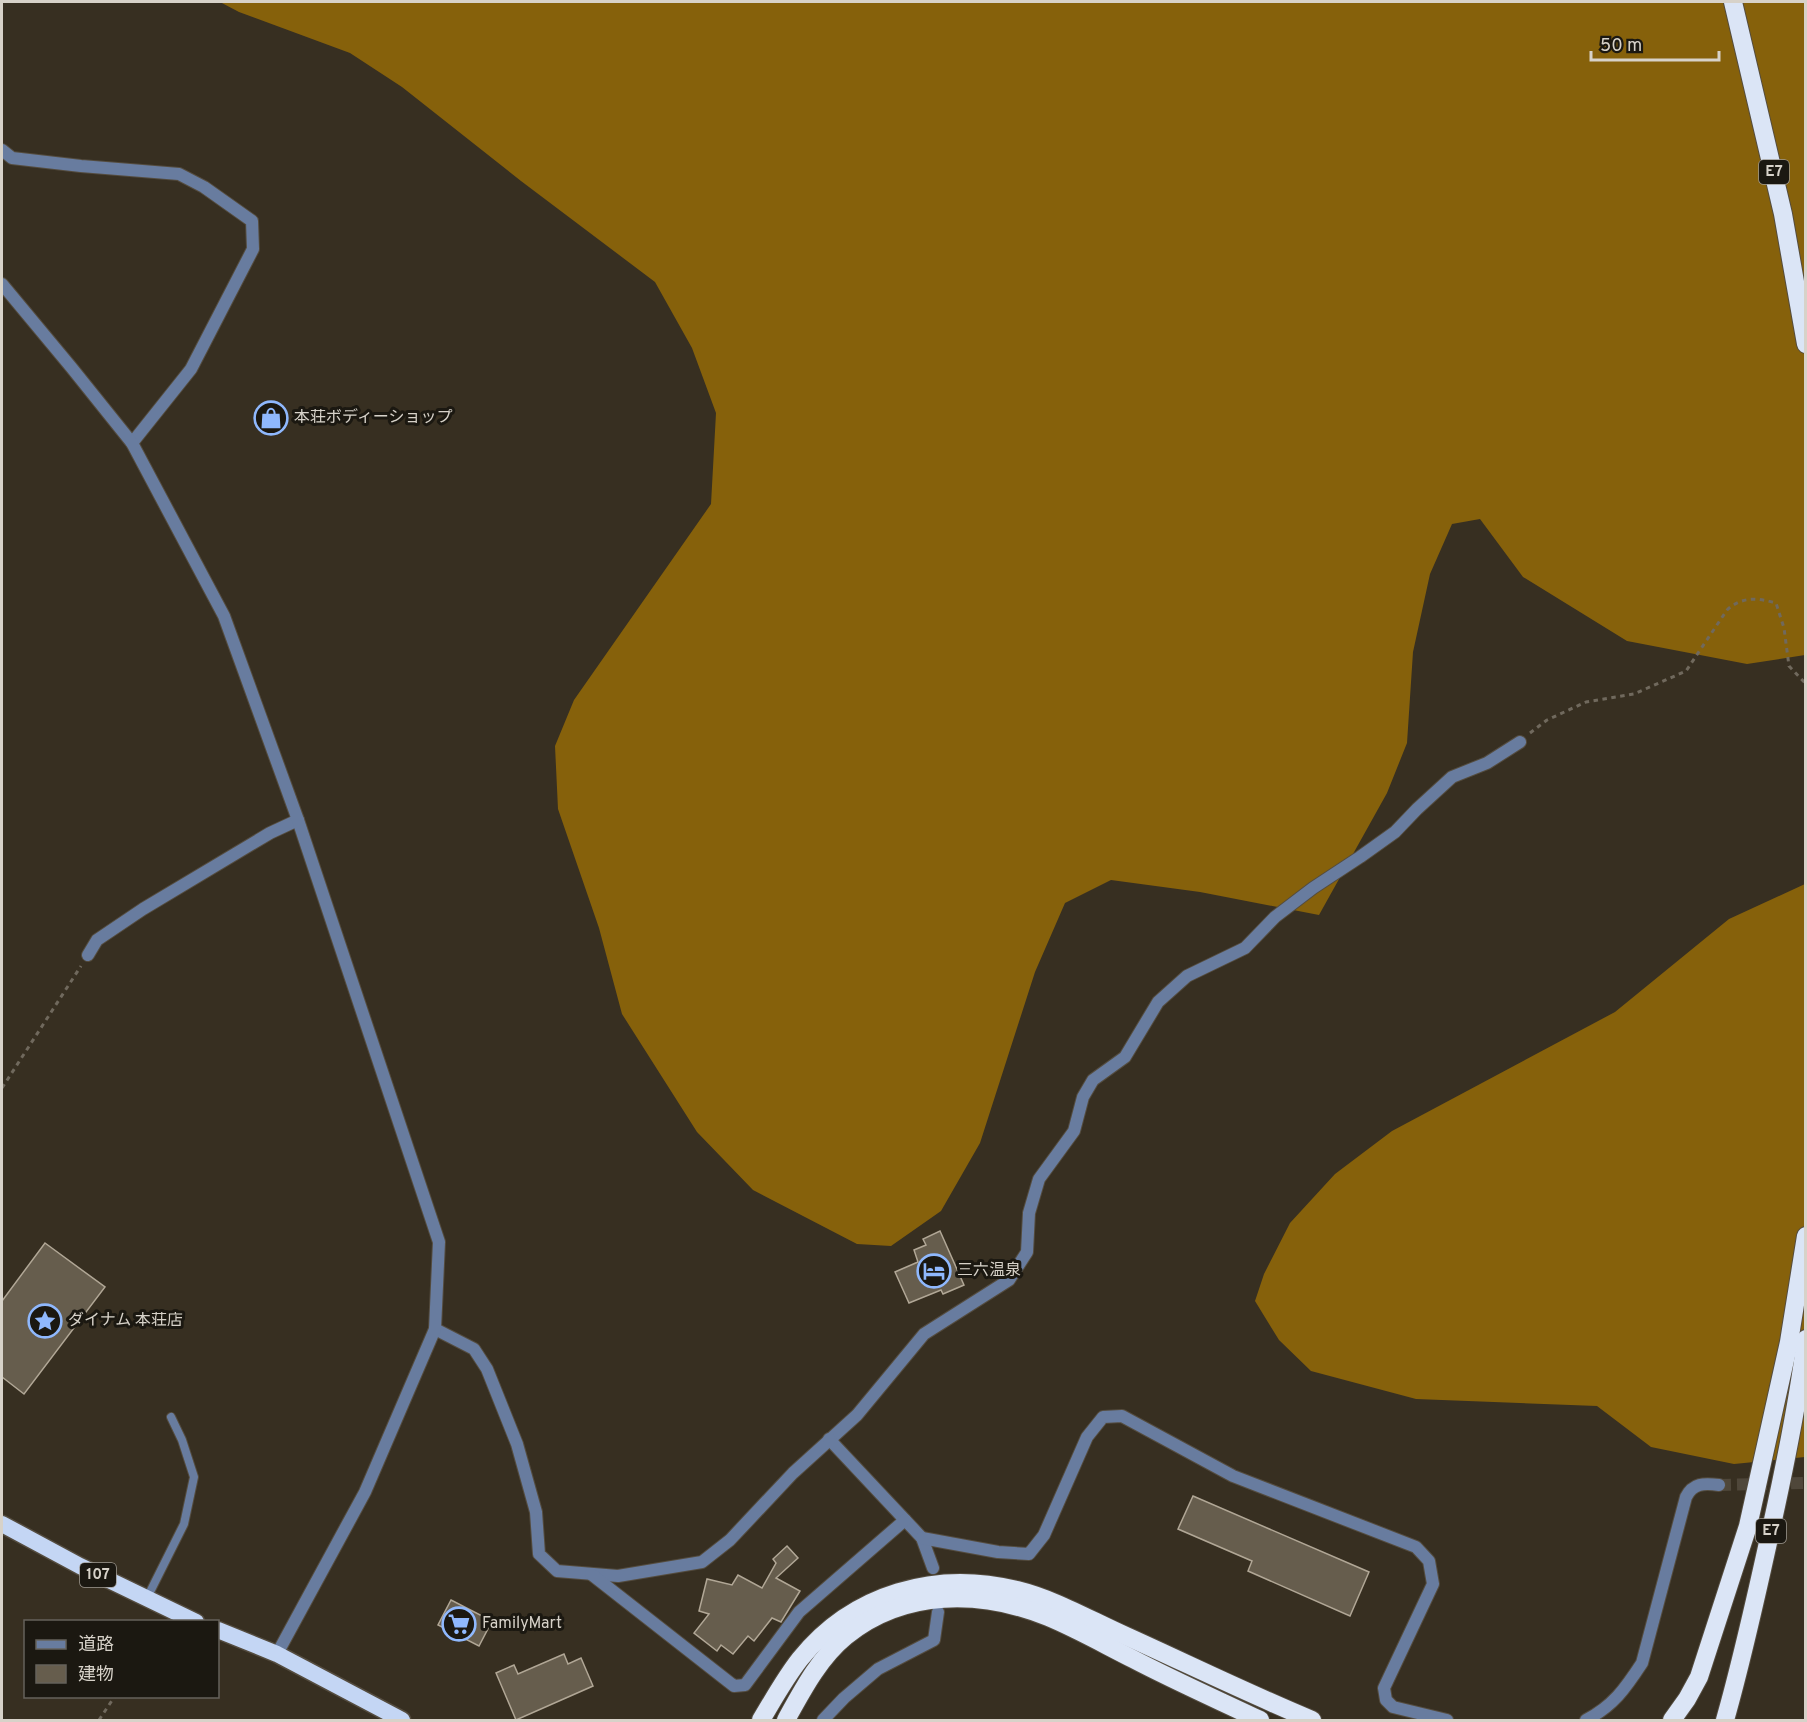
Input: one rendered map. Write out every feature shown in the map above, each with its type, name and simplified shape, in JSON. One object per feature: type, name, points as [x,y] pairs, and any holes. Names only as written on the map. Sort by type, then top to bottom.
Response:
[{"type":"highway","name":"E7","points":[[1733,2],[1783,214],[1806,344]]},
{"type":"highway","name":"E7","points":[[1743,2],[1774,125],[1806,286]]},
{"type":"highway","points":[[1672,1720],[1688,1699],[1699,1677],[1748,1526],[1789,1342],[1806,1236]]},
{"type":"highway","name":"E7","points":[[1725,1720],[1760,1582],[1783,1476],[1806,1339]]},
{"type":"highway","name":"E7","points":[[1734,1720],[1769,1584],[1806,1405]]},
{"type":"highway","name":"107","points":[[2,1524],[80,1566],[192,1620]]},
{"type":"highway","points":[[761,1720],[800,1658],[834,1626],[855,1611],[878,1599],[901,1590],[942,1582],[992,1584],[1019,1590],[1312,1720]]},
{"type":"highway","points":[[786,1720],[801,1692],[823,1660],[846,1636],[887,1611],[904,1605],[923,1600],[963,1597],[983,1598],[1047,1616],[1260,1720]]},
{"type":"highway","points":[[219,1630],[278,1654],[402,1720]]},
{"type":"street","points":[[2,150],[12,158],[179,174],[204,187],[252,221],[253,249],[191,369],[132,443]]},
{"type":"street","points":[[2,284],[132,443],[224,616],[298,820],[439,1242],[435,1329],[366,1492],[278,1654]]},
{"type":"street","points":[[435,1329],[474,1349],[487,1369],[517,1444],[536,1512],[539,1554],[557,1571],[618,1576],[702,1562],[730,1540],[793,1473],[857,1415],[924,1334],[1009,1280],[1026,1252],[1029,1213],[1039,1179],[1074,1131],[1083,1098],[1093,1080],[1125,1056],[1158,1002],[1187,976],[1245,948],[1275,917],[1395,832],[1424,801],[1452,777],[1488,763],[1520,742]]},
{"type":"street","points":[[88,955],[97,940],[143,909],[270,833],[298,820]]},
{"type":"street","points":[[922,1538],[998,1552],[1029,1554],[1044,1535],[1087,1437],[1103,1417],[1122,1416],[1233,1476],[1416,1547],[1429,1561],[1433,1584],[1384,1688],[1386,1700],[1393,1707],[1447,1720]]},
{"type":"street","points":[[829,1439],[922,1538],[933,1568]]},
{"type":"street","points":[[1586,1720],[1605,1711],[1628,1686],[1642,1663],[1686,1497],[1690,1490],[1702,1483],[1719,1485]]},
{"type":"street","points":[[591,1574],[734,1686],[745,1685],[799,1612],[905,1520]]},
{"type":"street","points":[[823,1720],[844,1698],[878,1669],[934,1640],[938,1612]]},
{"type":"lane","points":[[147,1598],[184,1524],[195,1477],[171,1417]]},
{"type":"path","points":[[1520,742],[1547,720],[1586,702],[1634,694],[1686,671],[1727,610],[1735,603],[1757,598],[1776,603],[1784,628],[1789,666],[1806,684]]},
{"type":"path","points":[[2,1088],[88,955]]},
{"type":"path","points":[[99,1720],[114,1698]]},
{"type":"shaded area","points":[[220,2],[1805,2],[1805,655],[1747,664],[1627,641],[1523,577],[1480,519],[1452,524],[1430,574],[1413,652],[1407,743],[1387,793],[1319,915],[1200,892],[1111,880],[1065,903],[1035,972],[980,1143],[941,1211],[891,1246],[857,1244],[753,1190],[697,1132],[622,1014],[599,928],[558,809],[555,746],[574,700],[711,504],[716,413],[692,348],[655,282],[521,181],[402,87],[350,53],[239,12]]},
{"type":"shaded area","points":[[1805,884],[1805,1457],[1734,1464],[1651,1447],[1597,1406],[1416,1399],[1311,1371],[1279,1340],[1255,1301],[1264,1274],[1290,1223],[1335,1174],[1392,1131],[1615,1012],[1729,919]]},
{"type":"building","points":[[940,1231],[964,1285],[943,1294],[941,1290],[909,1303],[895,1272],[918,1262],[914,1250],[926,1245],[923,1239]]},
{"type":"building","points":[[45,1243],[105,1287],[24,1394],[2,1377],[2,1301]]},
{"type":"building","points":[[1193,1496],[1369,1572],[1350,1616],[1248,1571],[1252,1561],[1178,1529]]},
{"type":"building","points":[[787,1546],[798,1558],[776,1578],[800,1591],[781,1622],[772,1618],[754,1641],[748,1636],[733,1654],[721,1645],[717,1651],[694,1633],[709,1614],[699,1611],[707,1579],[732,1585],[738,1575],[762,1588],[776,1563],[773,1559]]},
{"type":"building","points":[[451,1600],[492,1621],[479,1646],[438,1625]]},
{"type":"building","points":[[564,1654],[568,1664],[581,1658],[593,1686],[516,1720],[496,1673],[514,1665],[518,1674]]},
{"type":"tunnel","points":[[1719,1485],[1806,1483]]},
{"type":"place","name":"本荘ボディーショップ","points":[[271,418]]},
{"type":"place","name":"三六温泉","points":[[934,1271]]},
{"type":"place","name":"ダイナム 本荘店","points":[[45,1321]]},
{"type":"place","name":"FamilyMart","points":[[459,1624]]}]
